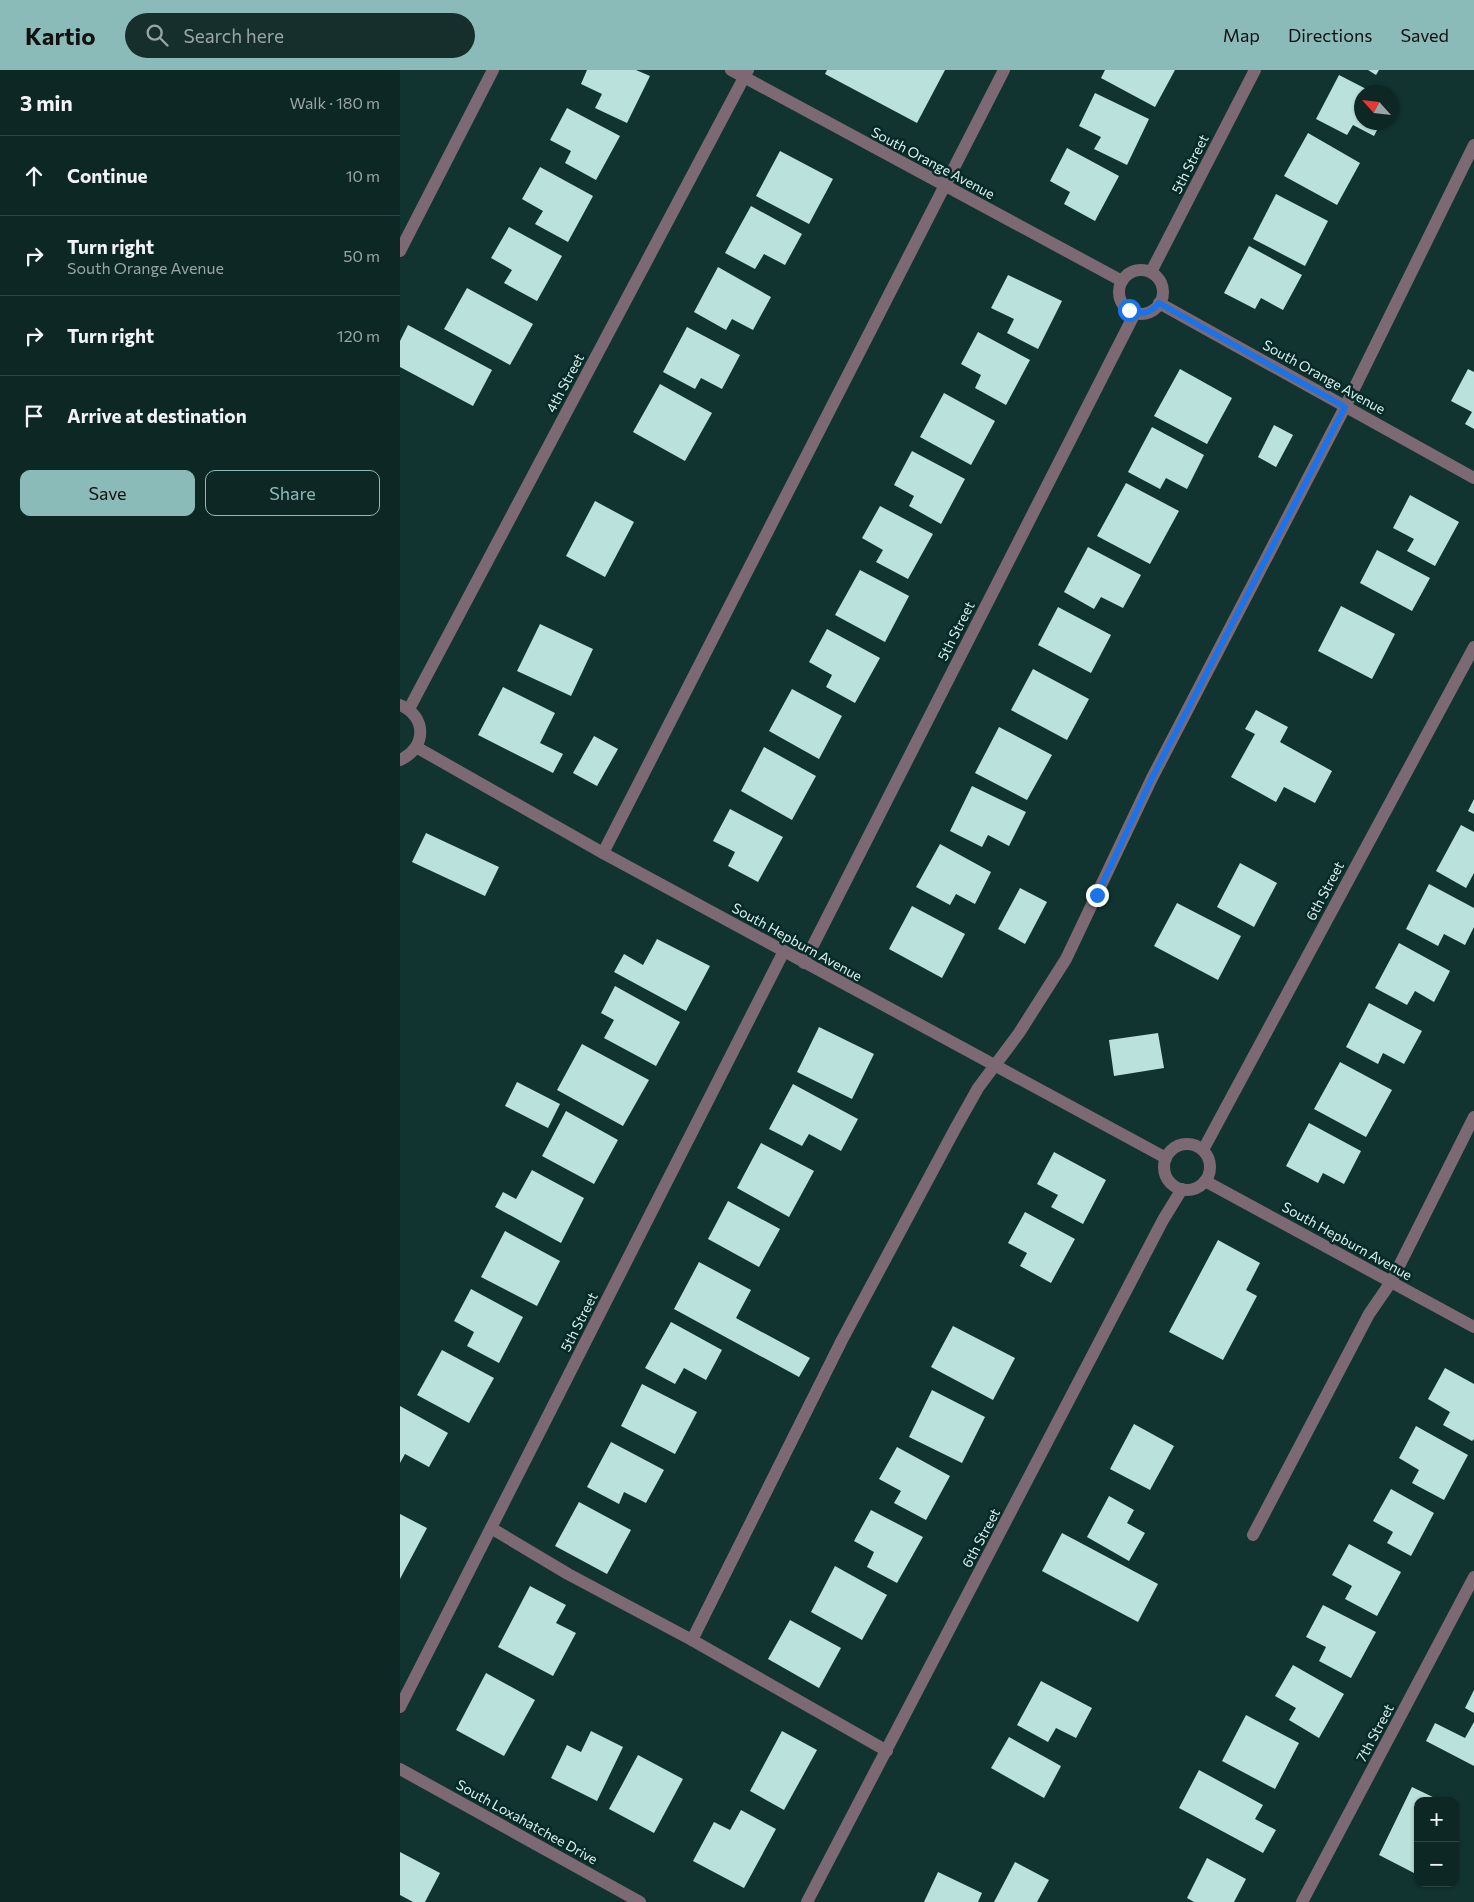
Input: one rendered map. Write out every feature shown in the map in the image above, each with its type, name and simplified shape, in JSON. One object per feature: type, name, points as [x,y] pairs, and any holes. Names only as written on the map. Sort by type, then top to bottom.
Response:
[{"type":"street","points":[[400,251],[493,70]]},
{"type":"street","name":"South Orange Avenue","points":[[731,70],[746,74],[943,186],[1122,281]]},
{"type":"street","points":[[603,853],[1004,70]]},
{"type":"street","name":"5th Street","points":[[1151,272],[1255,70]]},
{"type":"street","name":"4th Street","points":[[405,707],[746,74]]},
{"type":"street","points":[[692,1640],[842,1340],[978,1088],[995,1067],[1046,993],[1066,959],[1152,778],[1345,407],[1474,145]]},
{"type":"street","points":[[1138,270],[1151,272],[1161,282],[1162,296],[1159,303],[1149,312],[1135,313],[1124,306],[1119,287],[1131,272],[1138,270]]},
{"type":"street","name":"South Orange Avenue","points":[[1159,303],[1474,478]]},
{"type":"street","name":"5th Street","points":[[804,963],[1135,313]]},
{"type":"street","name":"6th Street","points":[[1203,1150],[1474,646]]},
{"type":"street","points":[[400,760],[410,754],[419,740],[419,723],[415,716],[405,707]]},
{"type":"street","name":"South Hepburn Avenue","points":[[416,747],[603,853],[1166,1158]]},
{"type":"street","name":"5th Street","points":[[400,1707],[784,952]]},
{"type":"street","points":[[1253,1535],[1370,1314],[1391,1282],[1474,1117]]},
{"type":"street","points":[[1182,1144],[1197,1146],[1203,1150],[1209,1162],[1208,1175],[1205,1181],[1195,1189],[1182,1189],[1174,1186],[1165,1174],[1164,1166],[1170,1152],[1182,1144]]},
{"type":"street","name":"South Hepburn Avenue","points":[[1205,1181],[1474,1327]]},
{"type":"street","name":"6th Street","points":[[808,1902],[1163,1220],[1182,1189]]},
{"type":"street","points":[[490,1528],[568,1574],[692,1640],[886,1751]]},
{"type":"street","name":"7th Street","points":[[1302,1902],[1474,1577]]},
{"type":"street","name":"South Loxahatchee Drive","points":[[400,1769],[640,1902]]},
{"type":"building","points":[[587,70],[636,70],[650,76],[627,123],[595,108],[602,94],[581,84]]},
{"type":"building","points":[[827,70],[945,70],[917,123],[825,74]]},
{"type":"building","points":[[1105,70],[1175,70],[1155,107],[1101,78]]},
{"type":"building","points":[[1368,70],[1379,70],[1376,75]]},
{"type":"building","points":[[1339,75],[1358,85],[1354,85],[1354,126],[1347,135],[1316,119]]},
{"type":"building","points":[[1095,93],[1149,119],[1127,165],[1094,149],[1101,137],[1079,126]]},
{"type":"building","points":[[567,108],[620,136],[596,180],[565,163],[571,151],[550,140]]},
{"type":"building","points":[[1363,130],[1377,130],[1374,136]]},
{"type":"building","points":[[1308,133],[1360,163],[1337,205],[1284,176]]},
{"type":"building","points":[[1067,148],[1119,176],[1095,221],[1064,204],[1070,192],[1050,181]]},
{"type":"building","points":[[780,151],[833,179],[809,224],[756,196]]},
{"type":"building","points":[[540,167],[593,196],[568,242],[535,224],[543,211],[522,199]]},
{"type":"building","points":[[1276,194],[1328,221],[1305,266],[1253,239]]},
{"type":"building","points":[[751,206],[802,234],[785,265],[764,254],[755,269],[725,253]]},
{"type":"building","points":[[509,227],[562,256],[537,301],[504,283],[512,270],[491,258]]},
{"type":"building","points":[[1249,246],[1302,275],[1283,310],[1261,298],[1255,309],[1224,293]]},
{"type":"building","points":[[718,267],[771,297],[753,330],[732,319],[726,330],[694,312]]},
{"type":"building","points":[[1008,275],[1062,301],[1038,349],[1007,333],[1014,319],[991,308]]},
{"type":"building","points":[[467,288],[533,324],[510,365],[444,329]]},
{"type":"building","points":[[408,325],[492,370],[473,406],[400,367],[400,341]]},
{"type":"building","points":[[687,327],[740,355],[722,389],[701,378],[695,389],[663,372]]},
{"type":"building","points":[[978,332],[1030,360],[1006,405],[975,388],[981,375],[961,364]]},
{"type":"building","points":[[1180,369],[1232,398],[1207,444],[1154,416]]},
{"type":"building","points":[[1468,369],[1474,372],[1474,429],[1465,424],[1472,412],[1451,401]]},
{"type":"building","points":[[660,384],[712,413],[685,461],[633,432]]},
{"type":"building","points":[[944,393],[995,421],[971,465],[920,437]]},
{"type":"building","points":[[1274,425],[1293,435],[1276,467],[1258,457]]},
{"type":"building","points":[[1152,427],[1204,455],[1187,489],[1166,478],[1160,489],[1128,472]]},
{"type":"building","points":[[912,451],[965,479],[941,524],[909,506],[914,496],[894,485]]},
{"type":"building","points":[[1126,483],[1179,511],[1150,564],[1097,536]]},
{"type":"building","points":[[1410,495],[1459,522],[1435,566],[1407,551],[1414,539],[1393,528]]},
{"type":"building","points":[[595,501],[634,522],[605,577],[566,556]]},
{"type":"building","points":[[880,506],[933,534],[908,579],[876,562],[883,550],[862,538]]},
{"type":"building","points":[[1088,547],[1141,575],[1123,608],[1101,597],[1094,609],[1064,592]]},
{"type":"building","points":[[1377,550],[1430,578],[1412,611],[1360,583]]},
{"type":"building","points":[[860,570],[909,596],[885,642],[835,615]]},
{"type":"building","points":[[1341,606],[1395,634],[1372,679],[1318,651]]},
{"type":"building","points":[[1058,607],[1111,635],[1091,673],[1038,645]]},
{"type":"building","points":[[540,624],[593,649],[571,696],[517,671]]},
{"type":"building","points":[[827,629],[880,658],[855,703],[826,687],[832,675],[809,662]]},
{"type":"building","points":[[1033,669],[1089,699],[1067,740],[1011,710]]},
{"type":"building","points":[[503,687],[555,713],[540,743],[563,754],[553,773],[478,735]]},
{"type":"building","points":[[792,689],[842,716],[819,759],[769,731]]},
{"type":"building","points":[[1256,710],[1288,727],[1280,742],[1332,771],[1315,803],[1284,787],[1276,802],[1231,777],[1255,734],[1245,729]]},
{"type":"building","points":[[999,727],[1052,755],[1027,800],[975,773]]},
{"type":"building","points":[[594,736],[618,749],[597,786],[573,773]]},
{"type":"building","points":[[764,747],[816,776],[792,820],[741,791]]},
{"type":"building","points":[[972,786],[1026,812],[1009,846],[988,835],[982,847],[950,831]]},
{"type":"building","points":[[1474,799],[1474,814],[1468,811]]},
{"type":"building","points":[[730,809],[783,837],[758,882],[728,866],[735,852],[713,841]]},
{"type":"building","points":[[1461,825],[1474,832],[1474,873],[1466,888],[1436,871]]},
{"type":"building","points":[[426,833],[499,867],[485,896],[412,862]]},
{"type":"building","points":[[940,844],[991,872],[975,904],[956,894],[950,905],[916,887]]},
{"type":"building","points":[[1240,863],[1277,883],[1254,927],[1217,907]]},
{"type":"building","points":[[1429,884],[1474,908],[1474,927],[1465,945],[1444,934],[1438,946],[1406,929]]},
{"type":"building","points":[[1020,888],[1047,902],[1025,944],[998,929]]},
{"type":"building","points":[[1177,903],[1241,936],[1218,980],[1154,946]]},
{"type":"building","points":[[912,906],[965,934],[942,978],[889,949]]},
{"type":"building","points":[[657,939],[710,966],[686,1011],[614,972],[624,954],[643,965]]},
{"type":"building","points":[[1399,943],[1450,971],[1434,1002],[1415,991],[1407,1005],[1375,988]]},
{"type":"building","points":[[615,986],[680,1022],[656,1066],[604,1038],[614,1020],[601,1013]]},
{"type":"building","points":[[1369,1003],[1422,1031],[1404,1064],[1383,1053],[1378,1064],[1346,1047]]},
{"type":"building","points":[[819,1027],[874,1054],[852,1099],[797,1072]]},
{"type":"building","points":[[1158,1033],[1164,1068],[1114,1076],[1109,1040]]},
{"type":"building","points":[[582,1044],[649,1080],[623,1126],[557,1090]]},
{"type":"building","points":[[1340,1062],[1392,1090],[1366,1137],[1314,1109]]},
{"type":"building","points":[[517,1082],[560,1104],[548,1128],[505,1106]]},
{"type":"building","points":[[793,1084],[858,1119],[841,1151],[809,1134],[802,1146],[769,1129]]},
{"type":"building","points":[[566,1111],[618,1140],[594,1184],[542,1156]]},
{"type":"building","points":[[1309,1123],[1361,1151],[1344,1184],[1323,1173],[1318,1183],[1286,1166]]},
{"type":"building","points":[[761,1143],[814,1171],[789,1217],[737,1188]]},
{"type":"building","points":[[1054,1152],[1106,1180],[1083,1224],[1051,1207],[1058,1195],[1037,1184]]},
{"type":"building","points":[[532,1170],[584,1198],[561,1243],[495,1207],[503,1192],[516,1199]]},
{"type":"building","points":[[728,1201],[780,1229],[759,1267],[708,1239]]},
{"type":"building","points":[[1025,1212],[1075,1239],[1051,1283],[1020,1266],[1027,1253],[1008,1243]]},
{"type":"building","points":[[505,1231],[560,1261],[537,1306],[481,1277]]},
{"type":"building","points":[[1218,1240],[1260,1263],[1246,1290],[1257,1296],[1223,1360],[1169,1332]]},
{"type":"building","points":[[699,1262],[751,1290],[736,1318],[810,1358],[799,1377],[674,1309]]},
{"type":"building","points":[[471,1289],[523,1317],[499,1363],[467,1346],[474,1332],[454,1321]]},
{"type":"building","points":[[671,1322],[722,1350],[706,1380],[684,1368],[675,1384],[645,1368]]},
{"type":"building","points":[[953,1326],[1015,1358],[993,1400],[931,1367]]},
{"type":"building","points":[[442,1350],[494,1378],[469,1423],[417,1395]]},
{"type":"building","points":[[1445,1368],[1474,1384],[1474,1439],[1472,1441],[1443,1425],[1450,1412],[1428,1399]]},
{"type":"building","points":[[642,1384],[697,1412],[675,1454],[621,1426]]},
{"type":"building","points":[[932,1390],[985,1417],[962,1463],[909,1437]]},
{"type":"building","points":[[400,1406],[448,1433],[429,1467],[405,1454],[400,1463]]},
{"type":"building","points":[[1134,1424],[1174,1446],[1150,1490],[1110,1469]]},
{"type":"building","points":[[1416,1426],[1468,1455],[1444,1500],[1412,1483],[1419,1470],[1399,1458]]},
{"type":"building","points":[[611,1442],[664,1470],[646,1503],[624,1492],[619,1504],[587,1487]]},
{"type":"building","points":[[897,1447],[950,1476],[926,1520],[894,1503],[901,1491],[879,1479]]},
{"type":"building","points":[[1391,1489],[1434,1513],[1411,1556],[1387,1543],[1393,1532],[1373,1521]]},
{"type":"building","points":[[1109,1496],[1134,1510],[1127,1523],[1145,1533],[1129,1561],[1087,1537]]},
{"type":"building","points":[[579,1502],[631,1530],[607,1574],[555,1546]]},
{"type":"building","points":[[871,1510],[923,1537],[897,1583],[867,1567],[874,1552],[854,1541]]},
{"type":"building","points":[[400,1514],[427,1528],[400,1579]]},
{"type":"building","points":[[1062,1533],[1158,1584],[1138,1622],[1042,1571]]},
{"type":"building","points":[[1349,1544],[1401,1572],[1377,1616],[1345,1599],[1352,1586],[1332,1575]]},
{"type":"building","points":[[835,1566],[887,1595],[862,1640],[811,1612]]},
{"type":"building","points":[[530,1586],[566,1605],[556,1623],[576,1633],[553,1676],[498,1647]]},
{"type":"building","points":[[1323,1605],[1376,1632],[1351,1678],[1319,1661],[1326,1647],[1306,1637]]},
{"type":"building","points":[[790,1620],[841,1648],[819,1688],[768,1659]]},
{"type":"building","points":[[1293,1665],[1344,1694],[1319,1738],[1289,1720],[1296,1708],[1275,1696]]},
{"type":"building","points":[[486,1673],[535,1700],[504,1756],[456,1730]]},
{"type":"building","points":[[1041,1681],[1092,1708],[1076,1738],[1056,1728],[1048,1742],[1017,1725]]},
{"type":"building","points":[[1474,1690],[1474,1713],[1465,1708]]},
{"type":"building","points":[[1246,1715],[1299,1743],[1275,1789],[1222,1761]]},
{"type":"building","points":[[1474,1722],[1474,1766],[1426,1741],[1435,1723],[1465,1738]]},
{"type":"building","points":[[591,1731],[623,1747],[597,1801],[551,1778],[567,1745],[581,1752]]},
{"type":"building","points":[[782,1731],[817,1750],[784,1810],[750,1791]]},
{"type":"building","points":[[1009,1737],[1061,1766],[1044,1798],[991,1768]]},
{"type":"building","points":[[638,1755],[683,1779],[654,1833],[609,1809]]},
{"type":"building","points":[[1199,1770],[1263,1805],[1255,1819],[1276,1830],[1263,1853],[1179,1808]]},
{"type":"building","points":[[1412,1787],[1433,1797],[1414,1797],[1414,1873],[1379,1855]]},
{"type":"building","points":[[741,1810],[776,1829],[744,1888],[693,1861],[714,1822],[730,1830]]},
{"type":"building","points":[[400,1852],[440,1873],[425,1902],[413,1902],[400,1895]]},
{"type":"building","points":[[1207,1858],[1246,1879],[1234,1902],[1194,1902],[1187,1898]]},
{"type":"building","points":[[1015,1862],[1049,1880],[1037,1902],[994,1902]]},
{"type":"building","points":[[938,1872],[982,1893],[978,1902],[924,1902]]},
{"type":"route","points":[[1097,895],[1152,778],[1345,407],[1159,303],[1149,312],[1142,314],[1129,310]]}]
